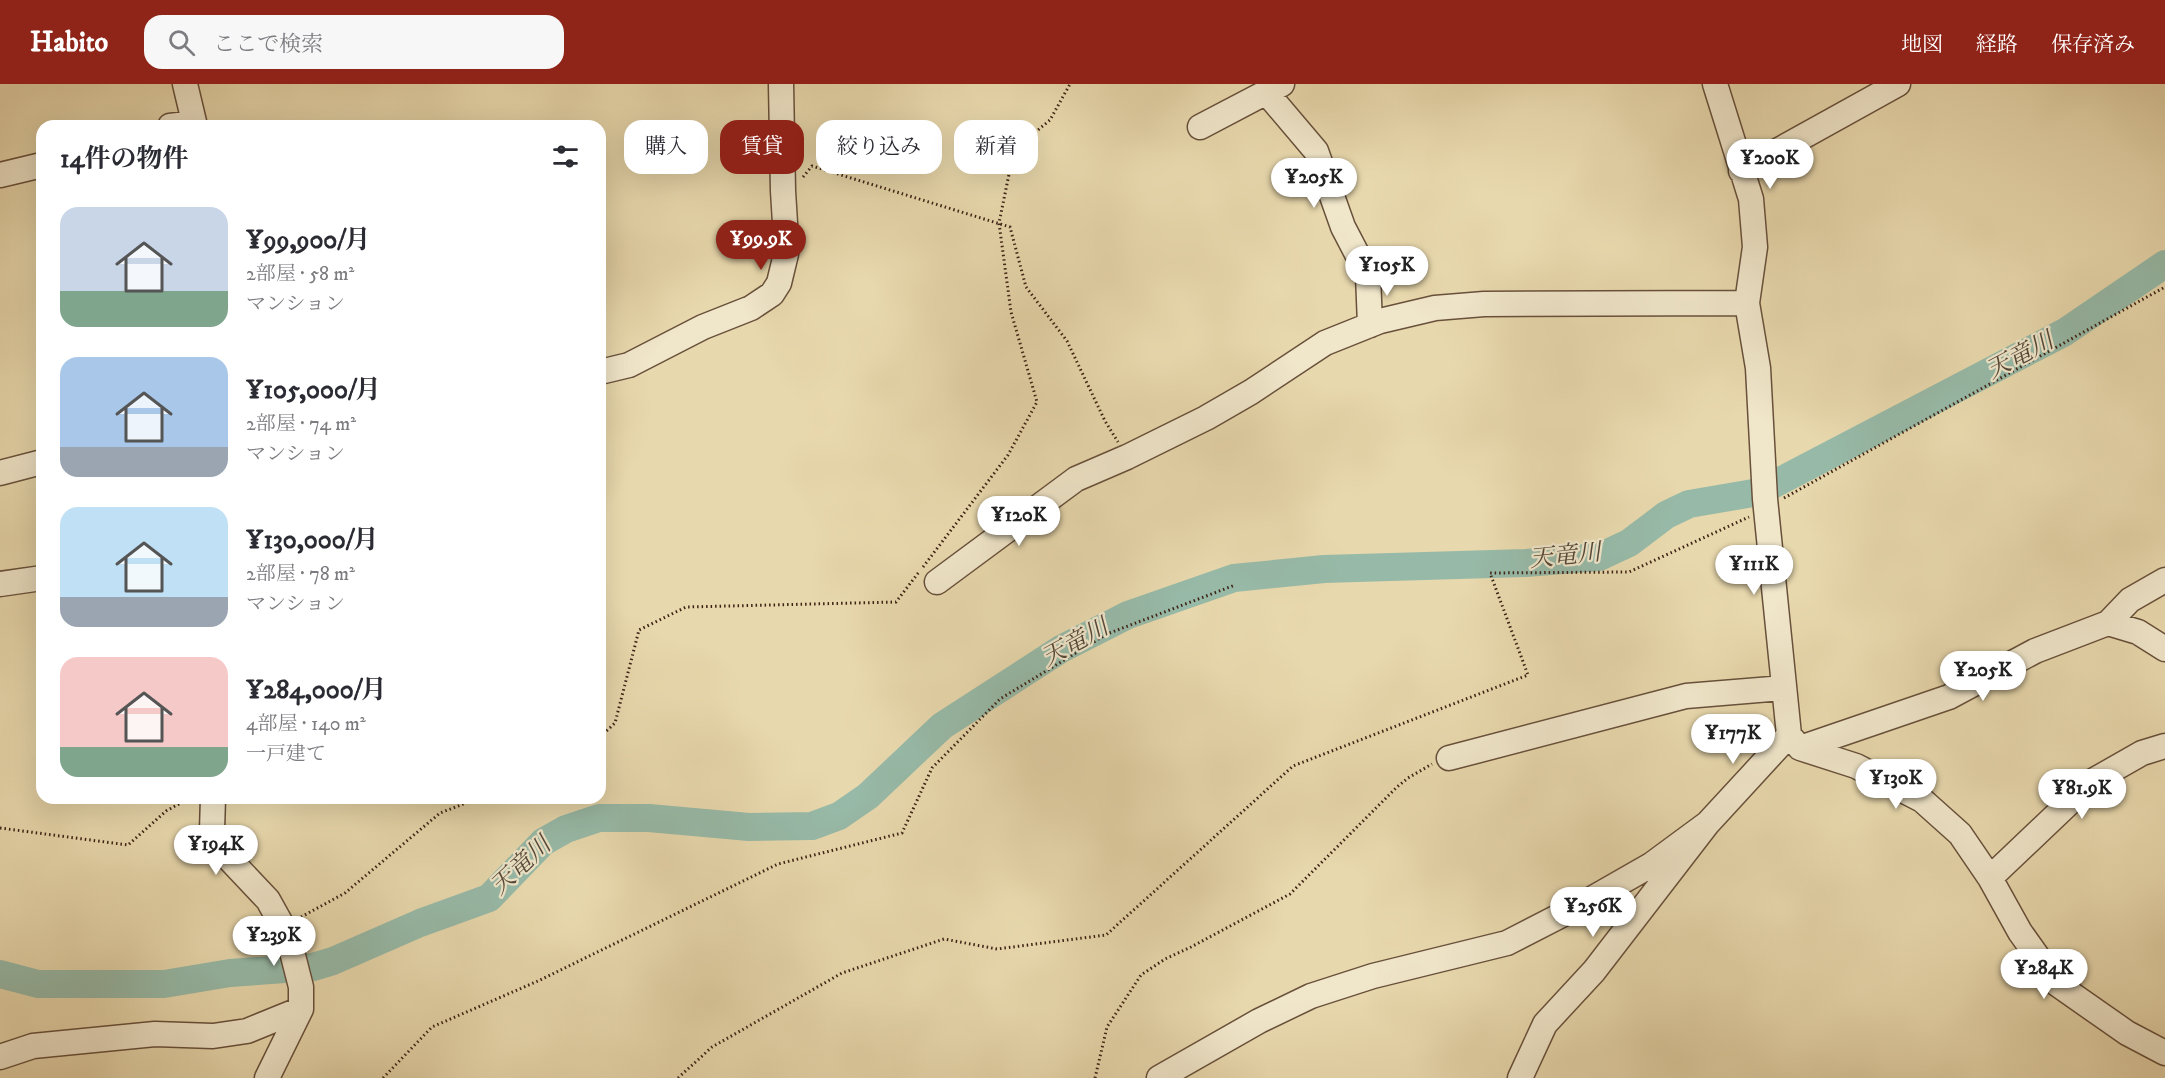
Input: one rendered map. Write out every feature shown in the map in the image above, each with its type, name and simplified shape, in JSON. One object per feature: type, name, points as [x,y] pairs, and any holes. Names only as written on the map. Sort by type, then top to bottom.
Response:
[{"type":"street","points":[[185,84],[186,120]]},
{"type":"street","points":[[606,371],[629,365],[703,327],[752,308],[772,294],[779,283],[786,254],[781,84]]},
{"type":"street","points":[[1715,84],[1751,199],[1755,247],[1747,303],[1758,368],[1766,504],[1784,688],[1794,741]]},
{"type":"street","points":[[1742,171],[1898,84]]},
{"type":"street","points":[[1200,127],[1274,88],[1316,152],[1343,227],[1368,275],[1370,325]]},
{"type":"street","points":[[0,175],[36,166]]},
{"type":"street","points":[[937,582],[1076,479],[1206,418],[1251,392],[1325,343],[1380,321],[1435,308],[1484,304],[1747,303]]},
{"type":"street","points":[[0,473],[36,464]]},
{"type":"street","points":[[0,584],[36,579]]},
{"type":"street","points":[[1159,1078],[1259,1021],[1311,996],[1373,976],[1507,943],[1651,866],[1708,823],[1794,741],[1948,697],[2035,651],[2108,623],[2130,600],[2165,579]]},
{"type":"street","points":[[2108,623],[2138,632],[2165,649]]},
{"type":"street","points":[[1449,758],[1686,696],[1784,688]]},
{"type":"street","points":[[1794,741],[1856,766],[1922,800],[1960,834],[1990,878],[2020,932],[2057,984],[2127,1033],[2165,1053]]},
{"type":"street","points":[[1990,878],[2091,782],[2142,753],[2165,746]]},
{"type":"street","points":[[213,804],[212,830],[217,846],[268,900],[285,931],[301,998],[267,1078]]},
{"type":"street","points":[[1520,1078],[1545,1024],[1594,971],[1708,823]]},
{"type":"street","points":[[0,1057],[33,1046],[155,1034],[213,1036],[247,1031],[301,998]]},
{"type":"path","points":[[606,731],[615,723],[639,630],[686,607],[896,602],[1008,455],[1037,402],[1011,312],[999,223],[1014,150],[1050,120],[1070,84]]},
{"type":"path","points":[[800,181],[812,166],[1010,227],[1026,287],[1067,341],[1105,421],[1127,457]]},
{"type":"path","points":[[678,1078],[712,1047],[842,973],[932,942],[944,939],[997,949],[1106,934],[1293,766],[1528,675],[1490,573],[1629,572],[1766,504],[2165,287]]},
{"type":"path","points":[[383,1078],[432,1027],[538,981],[778,864],[902,832],[932,768],[1000,699],[1107,634],[1235,585]]},
{"type":"path","points":[[1095,1078],[1107,1027],[1141,975],[1165,958],[1191,947],[1290,894],[1408,778],[1449,758]]},
{"type":"path","points":[[0,828],[128,845],[166,811],[179,804]]},
{"type":"path","points":[[285,931],[345,893],[440,813],[464,804]]},
{"type":"waterway","name":"天竜川","points":[[0,974],[38,984],[164,984],[230,973],[313,967],[333,961],[420,923],[489,898],[543,842],[566,829],[599,818],[649,818],[749,827],[812,826],[839,816],[868,796],[942,726],[1061,649],[1128,615],[1234,578],[1324,569],[1526,563],[1599,557],[1629,543],[1666,515],[1689,504],[1759,492],[2065,332],[2165,264]]}]
